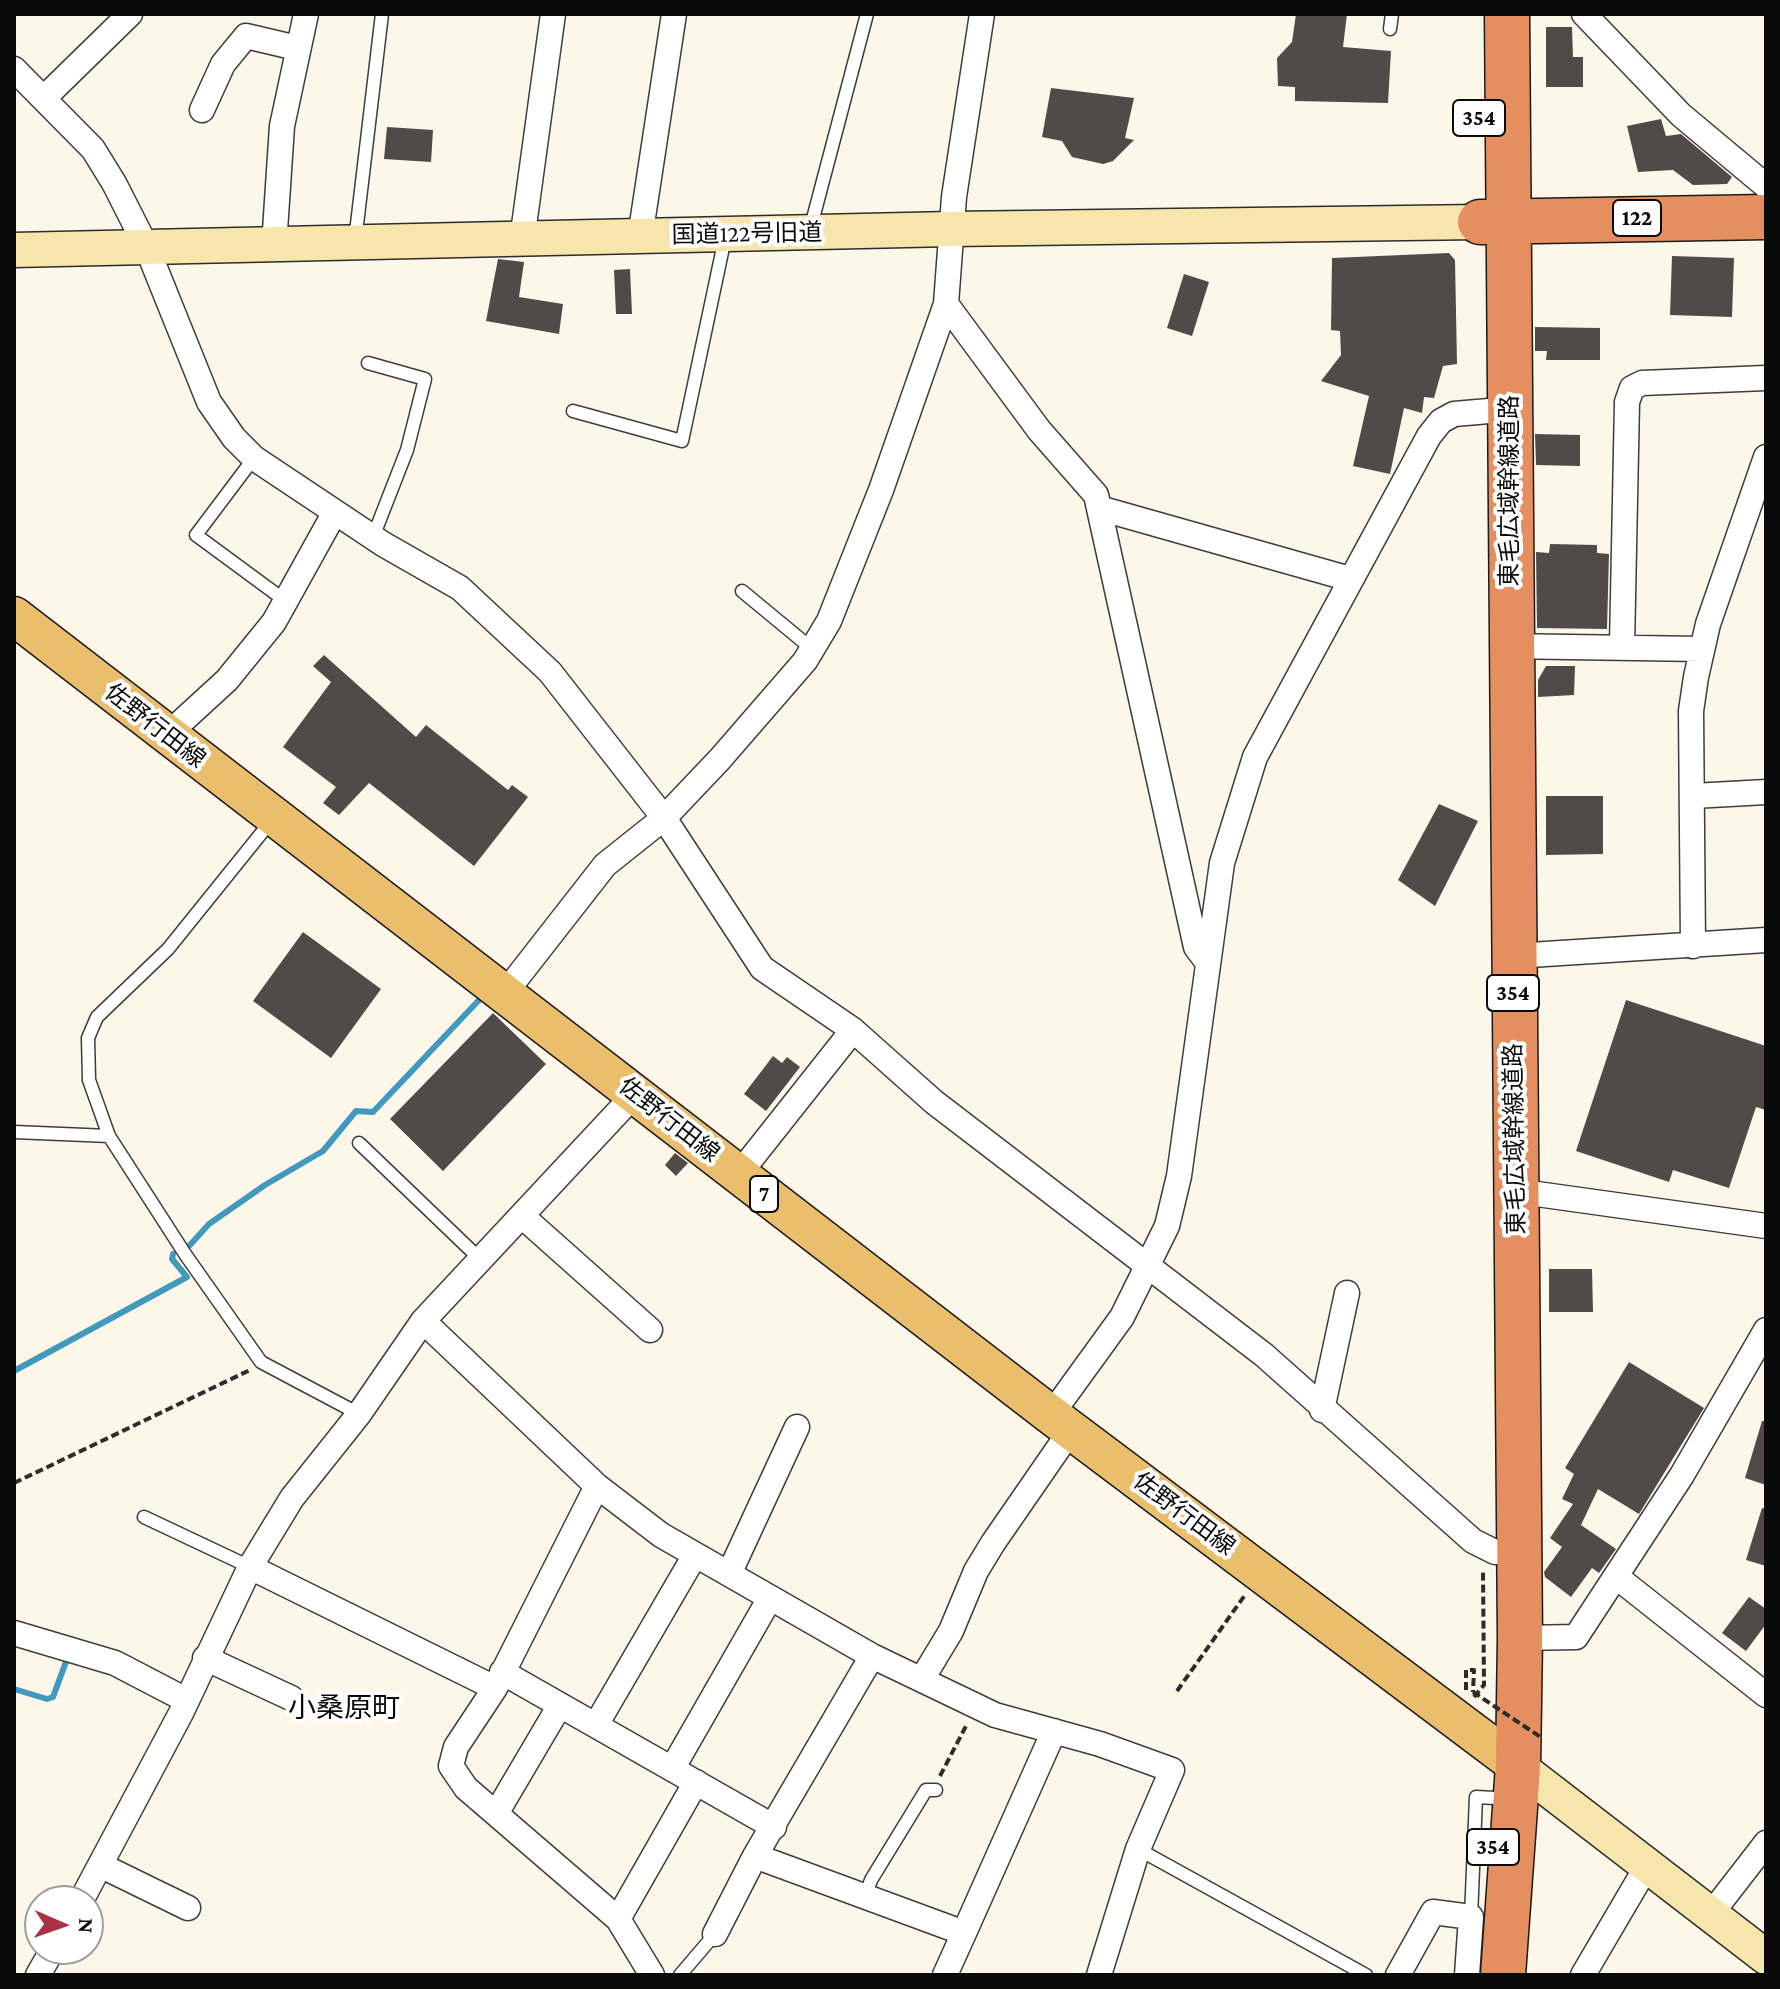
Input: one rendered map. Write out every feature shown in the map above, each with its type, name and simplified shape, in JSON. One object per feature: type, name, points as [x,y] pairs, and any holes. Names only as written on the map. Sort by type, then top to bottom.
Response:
[{"type":"highway","name":"東毛広域幹線道路","points":[[1478,14],[1494,221],[1501,646],[1495,1552],[1513,1763]]},
{"type":"highway","name":"東毛広域幹線道路","points":[[1487,1956],[1513,1763],[1520,1638],[1514,956],[1489,411],[1494,221],[1507,14]]},
{"type":"highway","name":"122","points":[[1494,221],[1766,217]]},
{"type":"main road","name":"佐野行田線","points":[[14,616],[1061,1422],[1513,1763]]},
{"type":"street","points":[[44,98],[130,14]]},
{"type":"street","points":[[274,246],[282,126],[306,14]]},
{"type":"street","points":[[522,240],[553,14]]},
{"type":"street","points":[[640,237],[674,14]]},
{"type":"street","points":[[505,993],[605,865],[664,818],[796,672],[829,621],[881,490],[946,304],[951,229],[982,14]]},
{"type":"street","points":[[1584,14],[1681,115],[1766,186]]},
{"type":"street","points":[[202,110],[223,64],[246,36],[297,48]]},
{"type":"street","points":[[14,69],[93,149],[147,248],[209,402],[234,438],[254,458],[335,512],[460,588],[550,672],[664,818],[762,968],[853,1030],[934,1102],[1264,1355],[1322,1410],[1473,1541],[1495,1552]]},
{"type":"street","name":"国道122号旧道","points":[[14,250],[951,229],[1494,221]]},
{"type":"street","points":[[946,304],[1039,430],[1096,495],[1196,947],[1208,963]]},
{"type":"street","points":[[1622,646],[1627,402],[1632,388],[1642,383],[1766,378]]},
{"type":"street","points":[[922,1679],[951,1631],[976,1571],[1150,1266],[1167,1226],[1179,1176],[1222,863],[1255,757],[1350,579],[1441,421],[1454,414],[1489,411]]},
{"type":"street","points":[[1693,946],[1691,711],[1701,649],[1766,457]]},
{"type":"street","points":[[1099,508],[1350,579]]},
{"type":"street","points":[[167,735],[227,680],[287,602],[335,512]]},
{"type":"street","points":[[1501,646],[1701,649]]},
{"type":"street","points":[[1693,796],[1766,792]]},
{"type":"street","points":[[1514,956],[1766,940]]},
{"type":"street","points":[[739,1174],[853,1030]]},
{"type":"street","points":[[91,1885],[250,1567],[292,1498],[359,1414],[423,1321],[635,1094]]},
{"type":"street","points":[[1516,1195],[1537,1194],[1766,1226]]},
{"type":"street","points":[[522,1216],[650,1330]]},
{"type":"street","points":[[1322,1410],[1347,1293]]},
{"type":"street","points":[[423,1321],[597,1486],[661,1535],[872,1656],[995,1715],[1172,1770],[1138,1849],[1099,1975]]},
{"type":"street","points":[[1520,1638],[1576,1637],[1618,1578],[1766,1330]]},
{"type":"street","points":[[729,1574],[797,1427]]},
{"type":"street","points":[[597,1486],[498,1680],[456,1747],[451,1766],[466,1788],[618,1919],[652,1975]]},
{"type":"street","points":[[596,1725],[695,1555]]},
{"type":"street","points":[[250,1567],[560,1705],[774,1827]]},
{"type":"street","points":[[1618,1578],[1766,1695]]},
{"type":"street","points":[[672,1769],[770,1598]]},
{"type":"street","points":[[14,1633],[115,1663],[186,1700]]},
{"type":"street","points":[[715,1934],[755,1856],[872,1656]]},
{"type":"street","points":[[205,1658],[291,1698]]},
{"type":"street","points":[[497,1812],[560,1705]]},
{"type":"street","points":[[945,1975],[1054,1731]]},
{"type":"street","points":[[1513,1763],[1766,1957]]},
{"type":"street","points":[[618,1919],[696,1782]]},
{"type":"street","points":[[1711,1914],[1766,1843]]},
{"type":"street","points":[[755,1856],[964,1933]]},
{"type":"street","points":[[102,1866],[188,1908]]},
{"type":"street","points":[[1583,1975],[1647,1866]]},
{"type":"street","points":[[1398,1975],[1433,1912],[1487,1956]]},
{"type":"lane","points":[[355,244],[382,14]]},
{"type":"lane","points":[[809,233],[867,14]]},
{"type":"lane","points":[[1390,29],[1392,14]]},
{"type":"lane","points":[[573,411],[682,441],[726,235]]},
{"type":"lane","points":[[368,363],[425,379],[407,450],[373,537]]},
{"type":"lane","points":[[254,458],[196,535],[287,602]]},
{"type":"lane","points":[[742,591],[811,648]]},
{"type":"lane","points":[[274,818],[168,949],[97,1017],[88,1038],[89,1080],[109,1136],[185,1254],[261,1362],[359,1414]]},
{"type":"lane","points":[[14,1132],[109,1136]]},
{"type":"lane","points":[[359,1143],[481,1260]]},
{"type":"lane","points":[[144,1517],[250,1567]]},
{"type":"lane","points":[[865,1897],[871,1880],[926,1790],[936,1790]]},
{"type":"lane","points":[[1138,1849],[1366,1975]]},
{"type":"lane","points":[[680,1975],[715,1934]]},
{"type":"path","points":[[14,1483],[261,1362]]},
{"type":"path","points":[[1177,1691],[1253,1583]]},
{"type":"path","points":[[1466,1691],[1466,1670],[1474,1670],[1473,1692],[1513,1763]]},
{"type":"path","points":[[936,1790],[976,1706]]},
{"type":"building","points":[[1296,14],[1347,14],[1343,47],[1391,51],[1388,103],[1295,101],[1295,87],[1278,86],[1277,58],[1292,42]]},
{"type":"building","points":[[1546,27],[1572,27],[1573,57],[1583,57],[1583,87],[1546,87]]},
{"type":"building","points":[[1051,88],[1134,98],[1125,138],[1134,140],[1113,161],[1103,164],[1072,157],[1062,141],[1042,137]]},
{"type":"building","points":[[1661,119],[1666,136],[1681,134],[1732,177],[1727,184],[1693,185],[1673,170],[1638,172],[1627,126]]},
{"type":"building","points":[[387,127],[433,130],[431,162],[384,159]]},
{"type":"building","points":[[1449,253],[1455,260],[1457,364],[1443,366],[1434,398],[1424,397],[1422,413],[1404,408],[1390,474],[1353,466],[1369,396],[1321,381],[1341,355],[1340,331],[1331,330],[1332,258]]},
{"type":"building","points":[[1672,256],[1734,258],[1732,317],[1670,315]]},
{"type":"building","points":[[498,259],[524,262],[519,297],[563,304],[559,334],[486,321]]},
{"type":"building","points":[[630,269],[632,314],[616,314],[614,270]]},
{"type":"building","points":[[1184,274],[1209,282],[1192,336],[1167,328]]},
{"type":"building","points":[[1535,327],[1600,328],[1600,360],[1546,360],[1547,351],[1535,351]]},
{"type":"building","points":[[1535,434],[1580,435],[1580,466],[1536,465]]},
{"type":"building","points":[[1550,544],[1597,545],[1597,553],[1609,554],[1607,629],[1537,628],[1536,552],[1549,553]]},
{"type":"building","points":[[324,655],[416,737],[426,725],[508,790],[512,785],[528,797],[474,866],[369,783],[339,815],[323,803],[336,787],[283,747],[331,682],[313,666]]},
{"type":"building","points":[[1546,666],[1575,666],[1574,695],[1538,697],[1538,680]]},
{"type":"building","points":[[1546,796],[1603,796],[1603,854],[1546,855]]},
{"type":"building","points":[[1439,804],[1478,821],[1435,906],[1398,880]]},
{"type":"building","points":[[303,932],[381,989],[331,1058],[253,1001]]},
{"type":"building","points":[[1626,1000],[1766,1046],[1766,1110],[1756,1107],[1729,1188],[1673,1170],[1669,1182],[1576,1151]]},
{"type":"building","points":[[493,1013],[546,1064],[443,1171],[390,1119]]},
{"type":"building","points":[[773,1056],[782,1063],[787,1057],[800,1067],[766,1111],[744,1094]]},
{"type":"building","points":[[675,1153],[688,1163],[676,1176],[665,1165]]},
{"type":"building","points":[[1549,1269],[1592,1269],[1593,1312],[1549,1312]]},
{"type":"building","points":[[1629,1362],[1704,1408],[1639,1514],[1598,1489],[1581,1525],[1616,1549],[1599,1573],[1592,1568],[1571,1597],[1545,1577],[1544,1572],[1562,1547],[1550,1538],[1573,1504],[1562,1499],[1574,1474],[1565,1468]]},
{"type":"building","points":[[1762,1421],[1766,1421],[1766,1485],[1745,1478]]},
{"type":"building","points":[[1762,1508],[1766,1509],[1766,1566],[1746,1560]]},
{"type":"building","points":[[1749,1597],[1766,1609],[1766,1624],[1746,1651],[1722,1633]]},
{"type":"waterway","points":[[190,1245],[209,1224],[265,1185],[323,1151],[356,1111],[373,1112],[480,999]]},
{"type":"waterway","points":[[14,1371],[187,1277],[172,1259],[173,1254]]},
{"type":"waterway","points":[[14,1689],[47,1699],[53,1697],[67,1659]]},
{"type":"district","name":"小桑原町","points":[[344,1708]]}]
